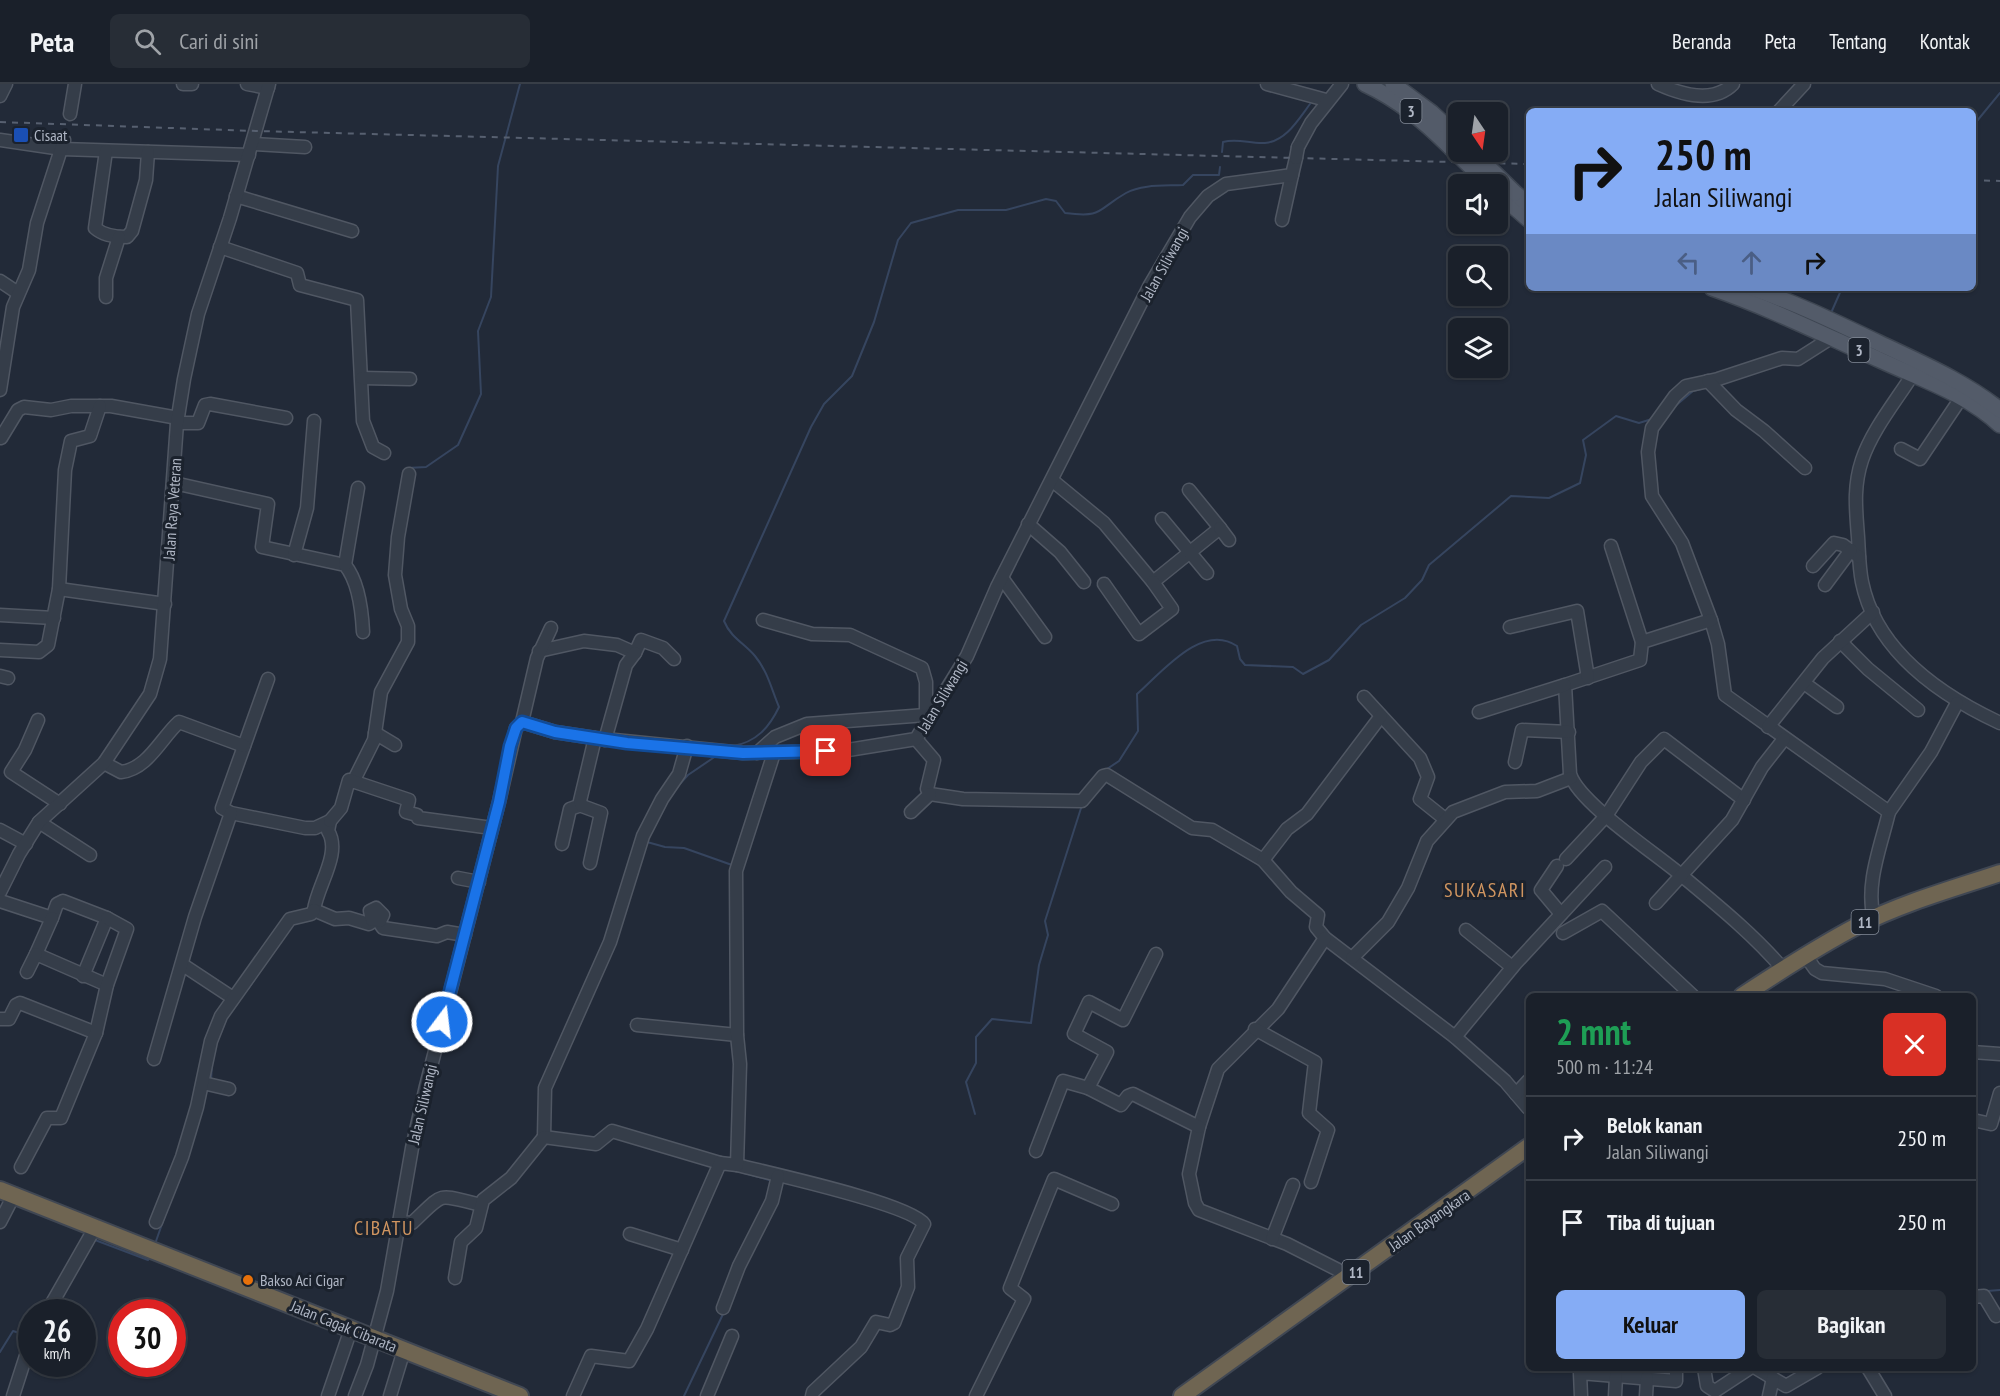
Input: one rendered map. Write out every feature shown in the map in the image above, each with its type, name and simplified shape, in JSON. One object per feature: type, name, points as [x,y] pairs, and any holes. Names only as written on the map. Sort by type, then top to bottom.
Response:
[{"type":"highway","name":"11","points":[[1747,993],[1805,955],[1874,919],[2000,873]]},
{"type":"highway","name":"Jalan Bayangkara","points":[[1182,1396],[1526,1149]]},
{"type":"highway","name":"Jalan Cagak Cibarata","points":[[7,1193],[96,1226],[520,1396]]},
{"type":"main road","name":"3","points":[[1365,84],[1448,138]]},
{"type":"main road","name":"3","points":[[1393,84],[1432,113],[1448,134]]},
{"type":"main road","name":"3","points":[[1471,162],[1481,174]]},
{"type":"main road","points":[[1508,196],[1526,203]]},
{"type":"main road","points":[[1508,198],[1526,217]]},
{"type":"main road","name":"3","points":[[1721,291],[1759,304],[1913,374],[1961,398],[2000,425]]},
{"type":"main road","name":"3","points":[[1760,291],[1817,314],[1935,369],[1973,390],[2000,410]]},
{"type":"street","points":[[0,96],[6,84]]},
{"type":"street","points":[[70,114],[75,84]]},
{"type":"street","points":[[183,84],[192,84]]},
{"type":"street","points":[[247,84],[269,86]]},
{"type":"street","points":[[1267,84],[1326,100]]},
{"type":"street","points":[[1282,220],[1297,153],[1326,100],[1342,84]]},
{"type":"street","points":[[1658,84],[1686,94],[1700,95],[1724,91],[1732,84]]},
{"type":"street","points":[[1782,108],[1804,84]]},
{"type":"street","name":"Jalan Raya Veteran","points":[[0,892],[39,822],[104,763],[154,684],[160,659],[178,421],[198,314],[251,150],[269,86]]},
{"type":"street","points":[[0,140],[63,144],[106,151],[148,152],[305,147]]},
{"type":"street","points":[[0,390],[5,331],[18,293],[30,270],[38,223],[63,144]]},
{"type":"street","points":[[106,151],[95,228],[118,239],[128,237],[132,231],[146,180],[148,152]]},
{"type":"street","name":"Jalan Siliwangi","points":[[355,1396],[387,1291],[426,1086],[516,728],[522,722],[555,732],[600,739],[757,753],[842,751],[916,739],[926,719],[967,656],[1028,524],[1053,481],[1150,285],[1190,217],[1208,196],[1226,184],[1292,175]]},
{"type":"street","points":[[236,196],[352,231]]},
{"type":"street","points":[[106,297],[106,278],[118,239]]},
{"type":"street","points":[[220,247],[297,273],[300,285],[350,298],[360,326],[363,421],[373,447],[384,453]]},
{"type":"street","points":[[0,281],[18,293]]},
{"type":"street","points":[[1831,338],[1798,358],[1782,358],[1686,386],[1657,419],[1648,452],[1652,495],[1682,543],[1711,620],[1718,644],[1725,695],[1889,812]]},
{"type":"street","points":[[1913,374],[1862,460],[1854,503],[1855,554],[1862,583],[1873,612],[1894,649],[1957,703],[2000,723]]},
{"type":"street","points":[[362,378],[410,379]]},
{"type":"street","points":[[1708,381],[1736,410],[1764,431],[1805,468]]},
{"type":"street","points":[[1901,449],[1916,459],[1920,459],[1961,398]]},
{"type":"street","points":[[1,438],[21,408],[51,410],[100,406],[121,407],[178,421],[198,423],[207,404],[286,418]]},
{"type":"street","points":[[0,650],[44,651],[48,645],[59,589],[65,470],[72,441],[90,436],[100,406]]},
{"type":"street","points":[[294,555],[307,508],[314,421]]},
{"type":"street","points":[[268,679],[222,807],[231,813],[315,828],[330,820],[341,808],[351,781],[376,734],[381,692],[408,642],[408,626],[401,609],[395,575],[398,537],[409,474]]},
{"type":"street","points":[[1053,481],[1104,523],[1173,608],[1140,634],[1104,584]]},
{"type":"street","points":[[174,483],[268,504],[262,547],[345,565],[350,571],[360,604],[363,632]]},
{"type":"street","points":[[345,565],[358,488]]},
{"type":"street","points":[[1190,490],[1229,540]]},
{"type":"street","points":[[1162,519],[1207,573]]},
{"type":"street","points":[[1028,524],[1060,552],[1084,582]]},
{"type":"street","points":[[1153,582],[1220,528]]},
{"type":"street","points":[[1813,566],[1832,544],[1843,545],[1855,554]]},
{"type":"street","points":[[1479,712],[1640,660],[1642,642],[1611,546]]},
{"type":"street","points":[[1825,585],[1855,554]]},
{"type":"street","points":[[1002,578],[1045,637]]},
{"type":"street","points":[[59,589],[165,604]]},
{"type":"street","points":[[1510,627],[1577,611],[1588,678]]},
{"type":"street","points":[[1768,727],[1840,641],[1873,612]]},
{"type":"street","points":[[0,615],[54,618]]},
{"type":"street","points":[[757,753],[775,737],[807,724],[926,719],[926,682],[922,668],[850,635],[812,634],[763,620]]},
{"type":"street","points":[[1642,642],[1711,620]]},
{"type":"street","points":[[522,722],[539,651],[551,628]]},
{"type":"street","points":[[581,805],[600,739],[626,665],[641,640],[663,648],[674,658]]},
{"type":"street","points":[[539,651],[584,641],[617,645],[634,653]]},
{"type":"street","points":[[1840,641],[1868,669],[1918,710]]},
{"type":"street","points":[[1804,683],[1837,707]]},
{"type":"street","points":[[1565,686],[1571,778],[1606,816],[1760,942],[1783,969]]},
{"type":"street","points":[[1364,697],[1420,758],[1428,777],[1420,799],[1445,819]]},
{"type":"street","points":[[1874,919],[1871,907],[1872,883],[1889,812],[1931,752],[1957,703]]},
{"type":"street","points":[[1263,860],[1287,829],[1307,814],[1381,716]]},
{"type":"street","points":[[38,720],[25,750],[11,772],[60,804]]},
{"type":"street","points":[[104,763],[121,772],[133,768],[148,756],[177,723],[181,722],[244,746]]},
{"type":"street","points":[[1515,762],[1523,729],[1569,732]]},
{"type":"street","points":[[376,734],[392,743]]},
{"type":"street","points":[[916,739],[934,760],[927,789],[930,794]]},
{"type":"street","points":[[1561,914],[1541,890],[1561,862],[1606,816],[1641,762],[1664,739],[1744,800]]},
{"type":"street","points":[[1656,903],[1732,820],[1762,767],[1784,739]]},
{"type":"street","points":[[456,1278],[460,1242],[476,1228],[481,1205],[490,1193],[511,1178],[544,1137],[545,1088],[609,942],[642,836],[679,774],[687,746]]},
{"type":"street","points":[[737,1166],[740,1064],[737,1035],[736,871],[774,753]]},
{"type":"street","points":[[930,794],[963,799],[1082,801],[1098,780],[1107,775],[1192,828],[1212,830],[1263,860],[1291,892],[1318,915],[1316,927],[1325,938],[1455,1037],[1526,1106]]},
{"type":"street","points":[[1352,958],[1389,922],[1408,888],[1427,841],[1453,812],[1505,792],[1537,791],[1571,778]]},
{"type":"street","points":[[351,781],[409,800],[406,812],[417,815],[418,818],[492,828]]},
{"type":"street","points":[[911,812],[930,794]]},
{"type":"street","points":[[562,844],[570,809],[581,805],[602,815],[590,863]]},
{"type":"street","points":[[154,1059],[195,917],[231,813]]},
{"type":"street","points":[[156,1222],[182,1157],[203,1083],[211,1041],[221,1016],[290,920],[311,914],[314,910],[316,897],[333,850],[333,838],[328,831],[330,820]]},
{"type":"street","points":[[39,822],[90,855]]},
{"type":"street","points":[[0,830],[26,843]]},
{"type":"street","points":[[1455,1037],[1512,967],[1605,867]]},
{"type":"street","points":[[458,878],[478,882]]},
{"type":"street","points":[[0,901],[52,918]]},
{"type":"street","points":[[21,1167],[47,1118],[61,1118],[96,1034],[107,985],[127,929],[107,918],[61,901],[27,972]]},
{"type":"street","points":[[314,910],[335,919],[349,918],[374,922],[383,928],[414,934],[437,936],[447,932],[465,935]]},
{"type":"street","points":[[1563,933],[1602,911],[1690,993]]},
{"type":"street","points":[[83,976],[107,918]]},
{"type":"street","points":[[374,922],[380,935]]},
{"type":"street","points":[[1466,930],[1512,967]]},
{"type":"street","points":[[1325,938],[1278,1009],[1255,1029],[1218,1069],[1199,1127],[1189,1174],[1197,1207],[1287,1244],[1350,1276]]},
{"type":"street","points":[[36,954],[107,985]]},
{"type":"street","points":[[1088,1088],[1107,1052],[1074,1034],[1089,1002],[1123,1020],[1156,954]]},
{"type":"street","points":[[1805,955],[1815,969],[1822,973],[1885,979],[1926,993]]},
{"type":"street","points":[[183,965],[233,998]]},
{"type":"street","points":[[0,1019],[9,1019],[16,1005],[20,1004],[96,1034]]},
{"type":"street","points":[[637,1025],[737,1035]]},
{"type":"street","points":[[1255,1029],[1315,1062],[1309,1113],[1328,1132],[1311,1182]]},
{"type":"street","points":[[1976,1052],[2000,1054]]},
{"type":"street","points":[[1036,1151],[1061,1082],[1088,1088],[1122,1106],[1128,1096],[1133,1094],[1199,1127]]},
{"type":"street","points":[[203,1083],[229,1089]]},
{"type":"street","points":[[1516,1094],[1526,1083]]},
{"type":"street","points":[[1976,1121],[1991,1124],[2000,1093]]},
{"type":"street","points":[[544,1137],[596,1144],[612,1131],[720,1163],[887,1204],[914,1214],[924,1224],[907,1258],[908,1287],[894,1323],[890,1325],[876,1322],[861,1347],[813,1392],[812,1396]]},
{"type":"street","points":[[573,1396],[591,1356],[629,1361],[682,1250],[720,1163]]},
{"type":"street","points":[[723,1308],[739,1266],[770,1205],[778,1176]]},
{"type":"street","points":[[976,1396],[1024,1299],[1010,1288],[1054,1179],[1112,1204]]},
{"type":"street","points":[[1272,1239],[1293,1185]]},
{"type":"street","points":[[0,1222],[7,1193]]},
{"type":"street","points":[[400,1222],[412,1223],[442,1196],[481,1205]]},
{"type":"street","points":[[54,1299],[96,1226]]},
{"type":"street","points":[[630,1234],[682,1250]]},
{"type":"street","points":[[1976,1297],[1984,1296],[1996,1316]]},
{"type":"street","points":[[328,1396],[351,1329]]},
{"type":"street","points":[[707,1396],[732,1336]]},
{"type":"street","points":[[390,1396],[405,1350]]},
{"type":"street","points":[[1581,1396],[1580,1373],[1676,1381],[1676,1371]]},
{"type":"street","points":[[1704,1371],[1707,1386],[1715,1391],[1745,1371]]},
{"type":"street","points":[[1758,1371],[1771,1388],[1786,1386],[1812,1371]]},
{"type":"street","points":[[1870,1371],[1885,1396]]},
{"type":"street","points":[[1615,1396],[1616,1376]]},
{"type":"street","points":[[13,1396],[19,1377]]},
{"type":"street","points":[[1646,1396],[1647,1378]]},
{"type":"waterway","points":[[407,468],[426,467],[458,445],[481,394],[478,331],[491,297],[498,166],[520,84]]},
{"type":"waterway","points":[[1976,122],[2000,93]]},
{"type":"waterway","points":[[1222,152],[1223,142],[1265,143],[1279,138],[1291,129],[1310,104]]},
{"type":"waterway","points":[[733,746],[761,733],[779,707],[759,662],[751,651],[730,632],[724,621],[811,427],[824,404],[852,376],[874,322],[898,240],[911,223],[958,210],[1006,210],[1046,199],[1056,201],[1065,213],[1094,213],[1132,190],[1154,186],[1183,185],[1193,175],[1219,175],[1220,167]]},
{"type":"waterway","points":[[1831,313],[1841,291]]},
{"type":"waterway","points":[[1674,407],[1693,391],[1701,389]]},
{"type":"waterway","points":[[1107,769],[1119,761],[1138,731],[1137,694],[1183,653],[1210,640],[1224,640],[1237,646],[1240,659],[1245,665],[1293,667],[1303,674],[1329,660],[1361,625],[1405,598],[1422,580],[1429,565],[1511,496],[1549,498],[1580,483],[1586,455],[1583,440],[1616,416],[1639,423],[1652,419]]},
{"type":"waterway","points":[[677,787],[688,775],[716,756]]},
{"type":"waterway","points":[[975,1114],[966,1082],[976,1063],[976,1037],[992,1019],[1031,1023],[1039,965],[1048,935],[1045,921],[1082,805]]},
{"type":"waterway","points":[[647,842],[665,847],[684,848],[732,865]]},
{"type":"waterway","points":[[248,989],[258,974]]},
{"type":"waterway","points":[[211,1080],[212,1064]]},
{"type":"waterway","points":[[744,1173],[773,1181]]},
{"type":"waterway","points":[[155,1244],[169,1204]]},
{"type":"waterway","points":[[95,1240],[148,1260],[149,1258]]},
{"type":"waterway","points":[[1987,1291],[2000,1290]]},
{"type":"waterway","points":[[684,1396],[724,1312]]},
{"type":"waterway","points":[[0,1352],[13,1331],[18,1333]]},
{"type":"railway","points":[[0,122],[256,131],[1526,164]]},
{"type":"railway","points":[[1976,180],[2000,181]]},
{"type":"place","name":"Cisaat","points":[[21,135]]},
{"type":"place","name":"Bakso Aci Cigar","points":[[248,1280]]},
{"type":"district","name":"SUKASARI","points":[[1485,890]]},
{"type":"district","name":"CIBATU","points":[[384,1228]]},
{"type":"route","points":[[442,1022],[499,802],[510,746],[516,728],[522,722],[555,732],[627,743],[664,744],[743,753],[826,751]]}]
